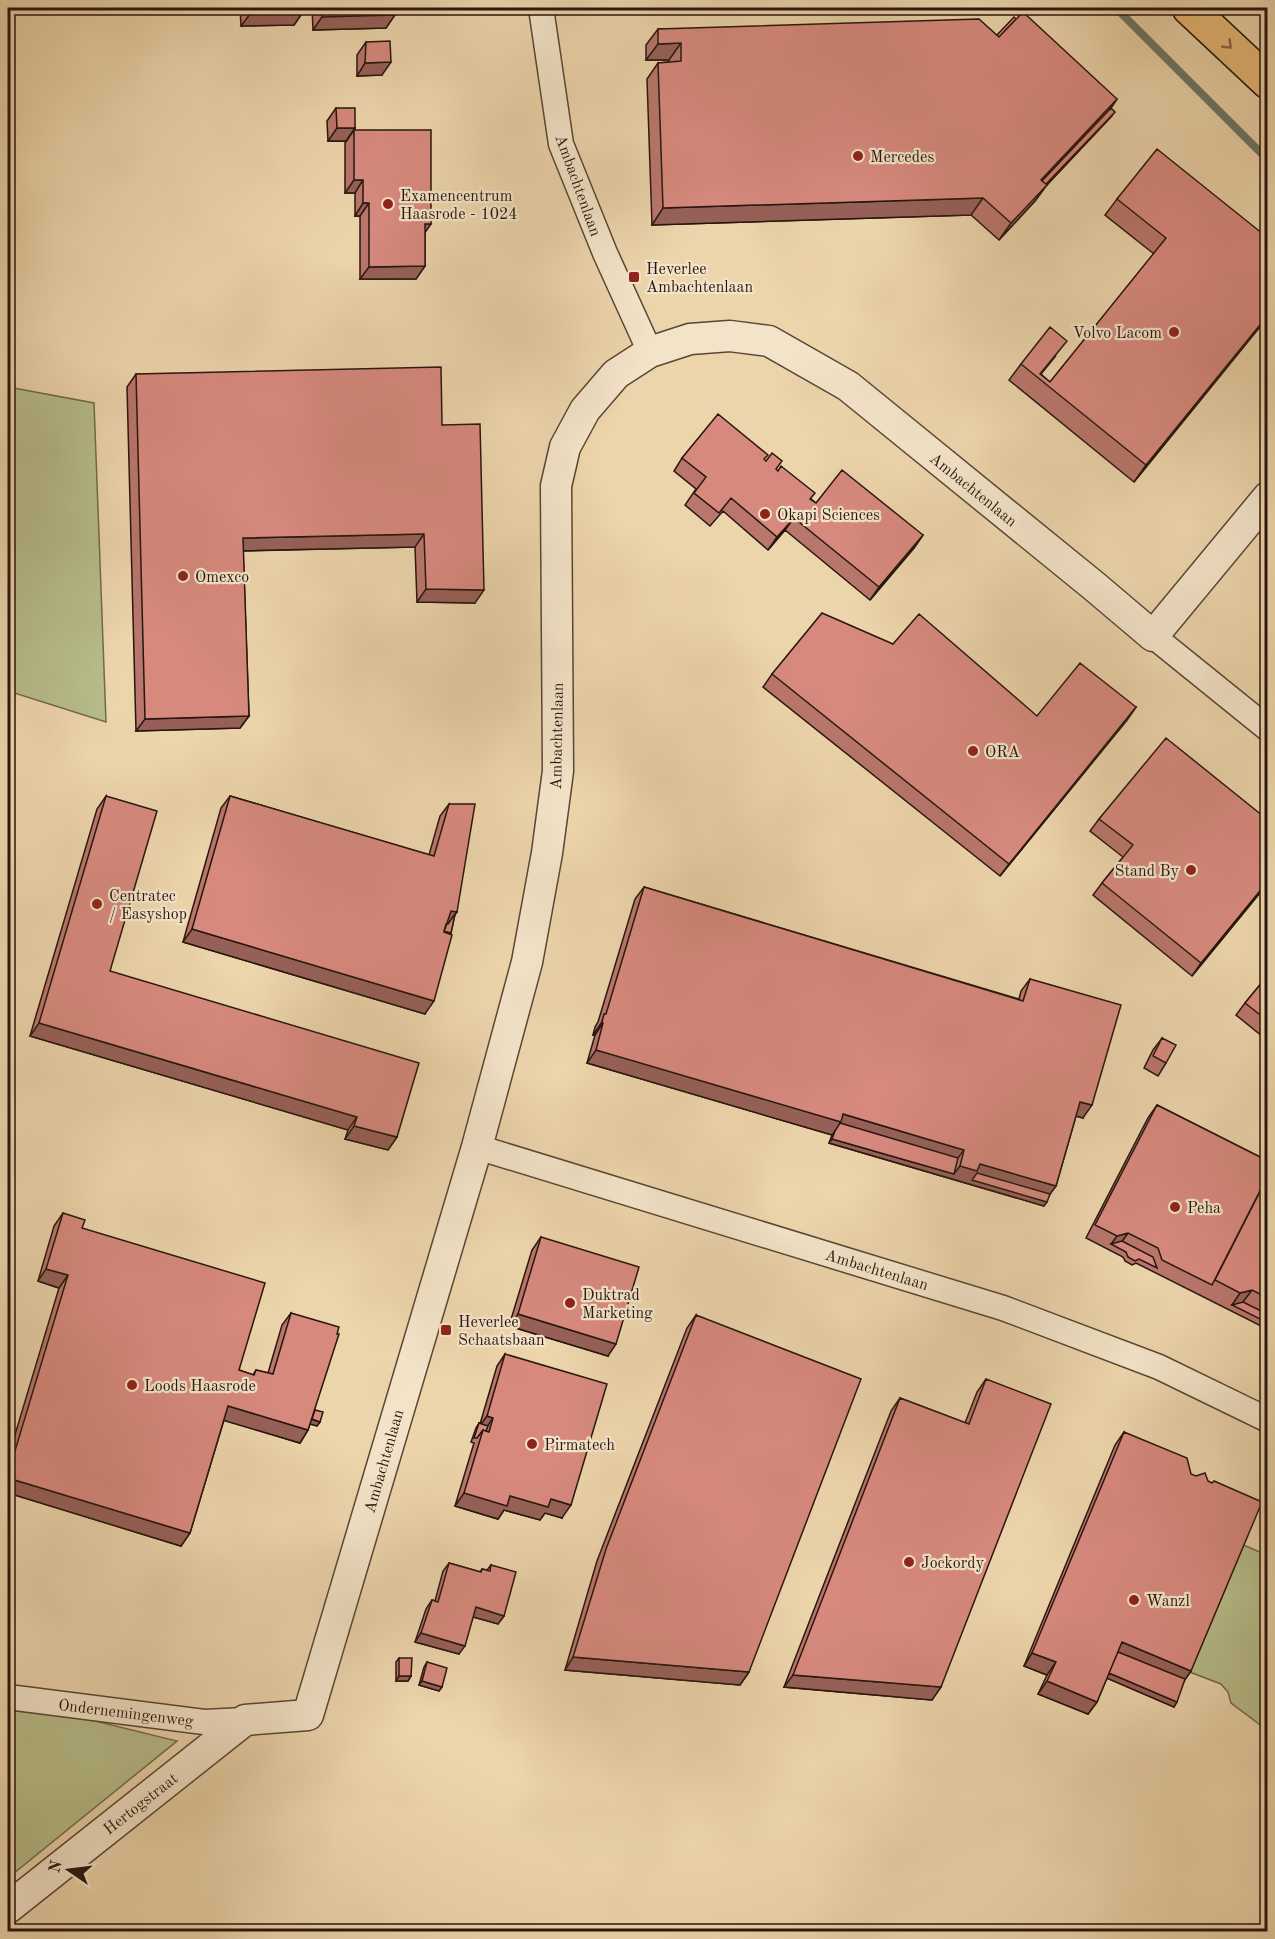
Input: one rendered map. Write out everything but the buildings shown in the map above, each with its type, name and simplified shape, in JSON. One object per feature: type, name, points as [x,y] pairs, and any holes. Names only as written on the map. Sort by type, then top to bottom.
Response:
[{"type":"highway","points":[[1189,8],[1268,82]]},
{"type":"street","name":"Ambachtenlaan","points":[[541,8],[561,144],[605,253],[650,352]]},
{"type":"street","name":"Ambachtenlaan","points":[[245,1720],[308,1715],[477,1147],[527,962],[547,853],[558,771],[556,486],[565,447],[585,410],[616,374],[650,352],[690,339],[730,336],[769,341],[819,368],[848,386],[1268,729]]},
{"type":"street","points":[[1153,636],[1268,497]]},
{"type":"street","name":"Ambachtenlaan","points":[[477,1147],[1003,1308],[1159,1367],[1268,1420]]},
{"type":"street","name":"Ondernemingenweg","points":[[8,1697],[204,1722],[245,1720]]},
{"type":"street","name":"Hertogstraat","points":[[8,1908],[245,1720]]},
{"type":"green space","points":[[8,387],[94,403],[106,722],[8,691]]},
{"type":"green space","points":[[1241,1544],[1267,1555],[1267,1730],[1231,1703],[1228,1692],[1221,1684],[1187,1671]]},
{"type":"green space","points":[[8,1710],[83,1718],[177,1741],[8,1878]]},
{"type":"waterway","points":[[1116,8],[1268,160]]},
{"type":"place","name":"Mercedes","points":[[858,156]]},
{"type":"place","name":"Examencentrum Haasrode - 1024","points":[[388,204]]},
{"type":"place","name":"Heverlee Ambachtenlaan","points":[[634,277]]},
{"type":"place","name":"Volvo Lacom","points":[[1174,332]]},
{"type":"place","name":"Okapi Sciences","points":[[765,514]]},
{"type":"place","name":"Omexco","points":[[183,576]]},
{"type":"place","name":"ORA","points":[[973,751]]},
{"type":"place","name":"Stand By","points":[[1191,870]]},
{"type":"place","name":"Centratec / Easyshop","points":[[97,904]]},
{"type":"place","name":"Peha","points":[[1175,1207]]},
{"type":"place","name":"Duktrad Marketing","points":[[570,1303]]},
{"type":"place","name":"Heverlee Schaatsbaan","points":[[446,1330]]},
{"type":"place","name":"Loods Haasrode","points":[[132,1385]]},
{"type":"place","name":"Pirmatech","points":[[532,1444]]},
{"type":"place","name":"Jockordy","points":[[909,1562]]},
{"type":"place","name":"Wanzl","points":[[1134,1600]]}]
